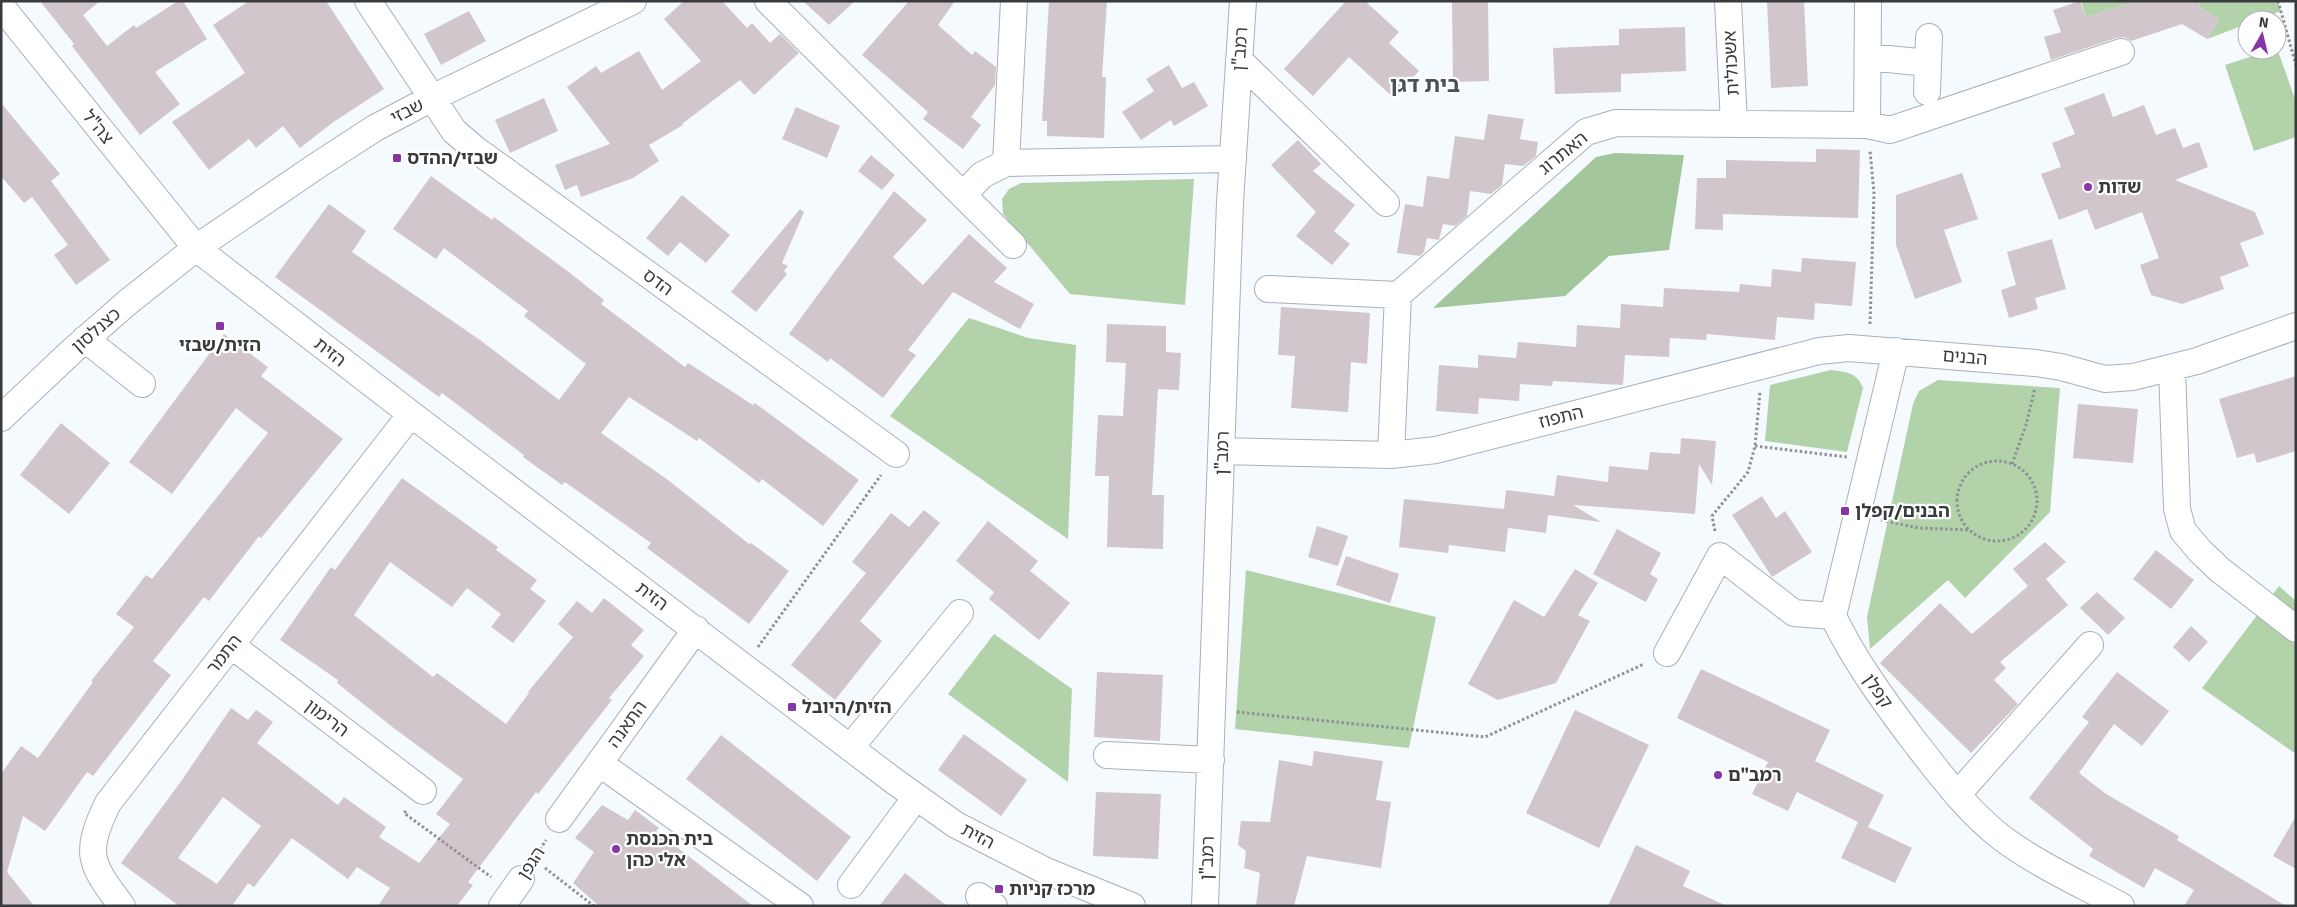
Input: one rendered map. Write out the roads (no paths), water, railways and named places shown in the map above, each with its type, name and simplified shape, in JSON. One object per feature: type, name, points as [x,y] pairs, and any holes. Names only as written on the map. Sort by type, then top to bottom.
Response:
[{"type":"street","name":"הדס","points":[[368,1],[454,131],[475,149],[896,454]]},
{"type":"street","name":"שבזי","points":[[196,248],[375,128],[432,98],[633,1]]},
{"type":"street","points":[[768,1],[1013,246]]},
{"type":"street","points":[[1006,163],[1014,1]]},
{"type":"street","name":"רמב\"ן","points":[[1205,906],[1233,159],[1243,1]]},
{"type":"street","name":"אשכולית","points":[[1728,1],[1734,124]]},
{"type":"street","points":[[1868,1],[1868,125]]},
{"type":"street","name":"צה\"ל","points":[[4,15],[196,248]]},
{"type":"street","points":[[1927,92],[1929,37]]},
{"type":"street","name":"האתרוג","points":[[1398,295],[1586,132],[1616,122],[1868,125],[1890,130],[2121,52]]},
{"type":"street","points":[[1868,57],[1928,62]]},
{"type":"street","points":[[1239,60],[1386,203]]},
{"type":"street","points":[[963,195],[982,175],[1006,163],[1233,159]]},
{"type":"street","name":"כצנלסון","points":[[1,418],[85,339],[196,248]]},
{"type":"street","name":"הזית","points":[[196,248],[411,414],[916,797],[956,825],[1046,871],[1087,898],[1132,906]]},
{"type":"street","points":[[1268,289],[1398,295],[1391,455]]},
{"type":"street","name":"הבנים","points":[[1896,351],[2036,363],[2061,367],[2105,379],[2133,377],[2172,368],[2296,326]]},
{"type":"street","points":[[85,339],[142,384]]},
{"type":"street","name":"התפוז","points":[[1222,451],[1391,455],[1436,450],[1819,351],[1849,348],[1896,351]]},
{"type":"street","points":[[1667,653],[1720,556],[1794,613],[1833,616],[1896,351]]},
{"type":"street","points":[[2172,368],[2177,509],[2183,531],[2220,570],[2296,629]]},
{"type":"street","name":"התמר","points":[[122,906],[99,876],[92,854],[95,830],[108,803],[411,414]]},
{"type":"street","points":[[850,748],[960,613]]},
{"type":"street","name":"קפלן","points":[[1833,616],[1846,643],[1867,676],[1957,795],[2002,838],[2038,861],[2121,906]]},
{"type":"street","name":"התאנה","points":[[559,819],[696,629]]},
{"type":"street","name":"הרימון","points":[[231,645],[423,791]]},
{"type":"street","points":[[1957,795],[2090,645]]},
{"type":"street","points":[[1107,755],[1211,760]]},
{"type":"street","points":[[600,763],[800,906]]},
{"type":"street","points":[[851,885],[916,797]]},
{"type":"place","name":"שבזי/ההדס","points":[[397,158]]},
{"type":"place","name":"שדות","points":[[2088,187]]},
{"type":"place","name":"הזית/שבזי","points":[[220,326]]},
{"type":"place","name":"הבנים/קפלן","points":[[1845,511]]},
{"type":"place","name":"הזית/היובל","points":[[792,707]]},
{"type":"place","name":"רמב\"ם","points":[[1718,775]]},
{"type":"place","name":"בית הכנסת אלי כהן","points":[[616,849]]},
{"type":"place","name":"מרכז קניות","points":[[999,889]]},
{"type":"district","name":"בית דגן","points":[[1425,84]]}]
